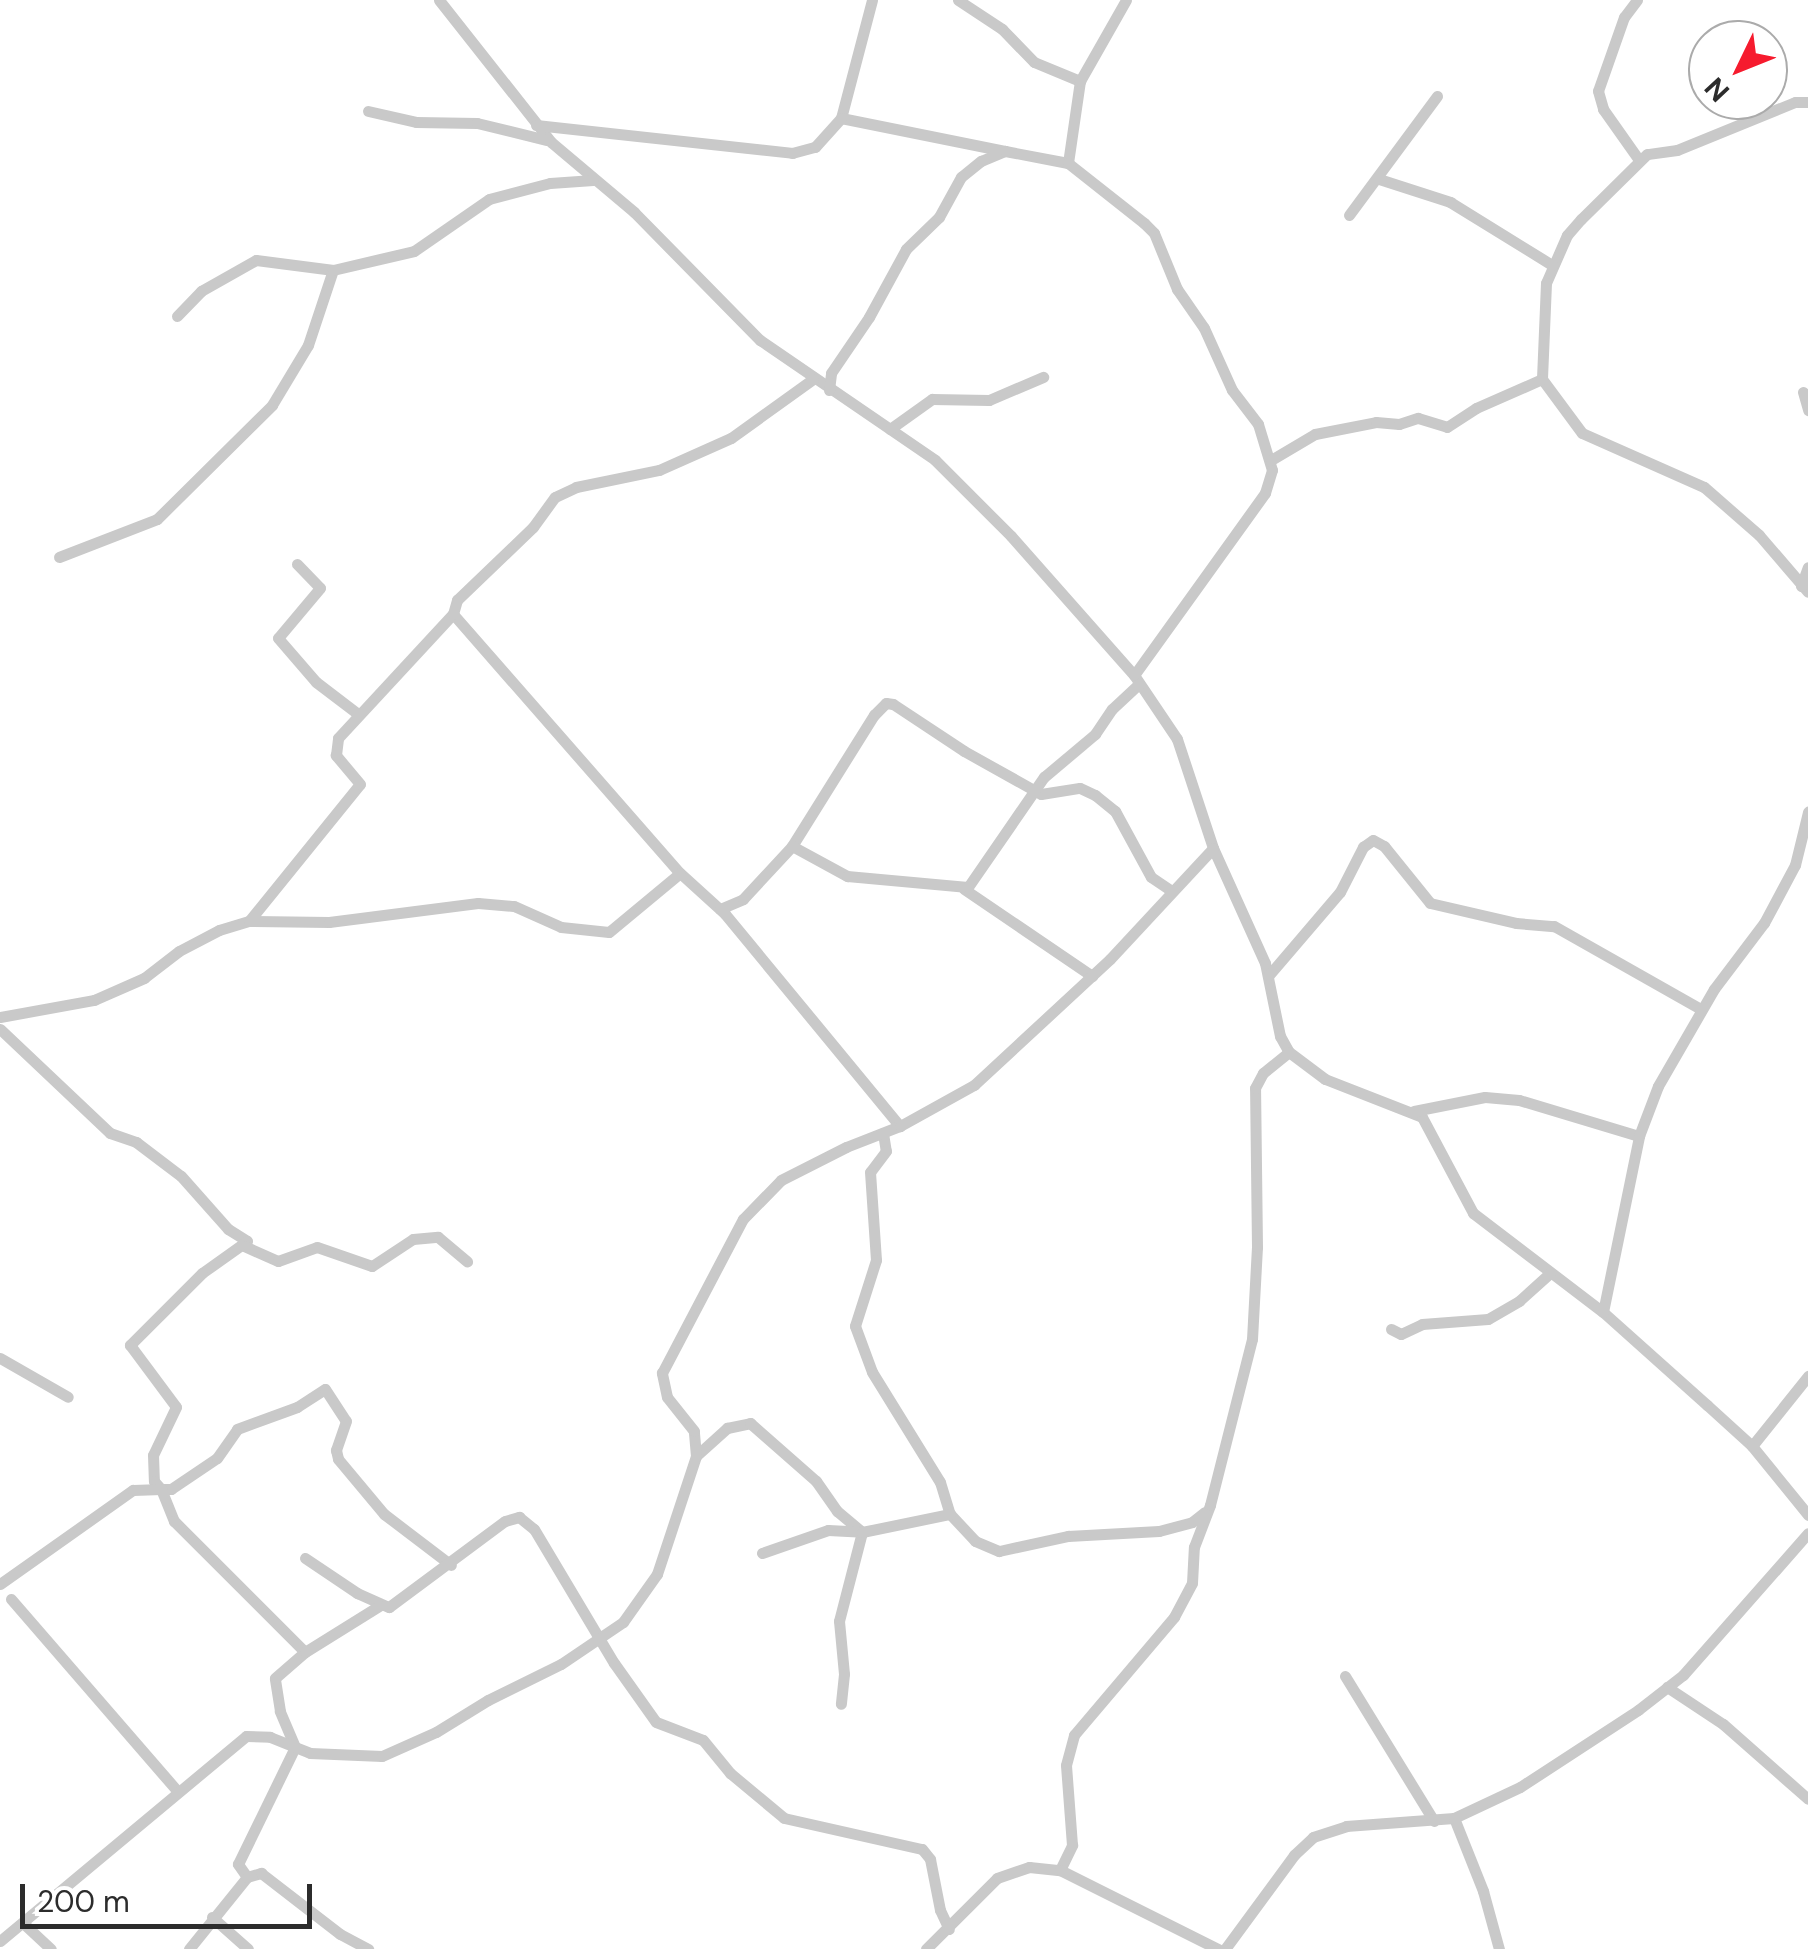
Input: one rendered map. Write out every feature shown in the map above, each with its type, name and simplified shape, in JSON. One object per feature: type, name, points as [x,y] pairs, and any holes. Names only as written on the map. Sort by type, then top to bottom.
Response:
[{"type":"street","points":[[439,0],[552,142],[659,236],[760,340],[935,460],[967,489],[1136,680],[1177,739],[1213,848],[1269,975],[1277,1024],[1289,1052],[1325,1079],[1414,1111],[1428,1125],[1473,1214],[1603,1312],[1752,1446],[1808,1514]]},
{"type":"street","points":[[536,125],[792,153],[815,147],[841,118],[872,0]]},
{"type":"street","points":[[958,0],[1002,28],[1034,62],[1080,81]]},
{"type":"street","points":[[1068,163],[1080,81],[1126,0]]},
{"type":"street","points":[[1637,0],[1624,17],[1598,92],[1602,109],[1639,160]]},
{"type":"street","points":[[1349,214],[1380,180],[1437,96]]},
{"type":"street","points":[[1804,589],[1758,535],[1704,487],[1582,433],[1542,379],[1544,298],[1552,265],[1567,235],[1639,160],[1650,152],[1677,150],[1796,102],[1808,102]]},
{"type":"street","points":[[368,112],[416,122],[477,124],[552,142]]},
{"type":"street","points":[[841,118],[1068,163],[1094,180],[1154,233],[1167,270],[1204,328],[1232,390],[1253,414],[1271,460],[1271,478],[1265,493],[1136,680],[1036,789],[964,889]]},
{"type":"street","points":[[829,390],[831,373],[914,238],[939,217],[968,169],[1005,152]]},
{"type":"street","points":[[177,316],[201,291],[256,260],[333,270],[388,260],[414,250],[490,199],[550,183],[594,180]]},
{"type":"street","points":[[1380,180],[1450,202],[1552,265]]},
{"type":"street","points":[[59,557],[156,520],[272,405],[308,345],[333,270]]},
{"type":"street","points":[[890,430],[932,398],[989,400],[1043,377]]},
{"type":"street","points":[[249,921],[358,789],[360,784],[341,764],[335,749],[338,738],[453,614],[456,600],[562,492],[660,470],[743,431],[814,379]]},
{"type":"street","points":[[1271,460],[1315,434],[1376,422],[1399,424],[1418,418],[1447,427],[1476,408],[1542,379]]},
{"type":"street","points":[[1804,392],[1808,410]]},
{"type":"street","points":[[298,564],[320,588],[278,638],[316,682],[358,714]]},
{"type":"street","points":[[1804,589],[1808,567]]},
{"type":"street","points":[[453,614],[680,872],[720,909],[900,1126]]},
{"type":"street","points":[[720,909],[743,899],[792,846],[840,766],[886,703],[908,710],[954,745],[1036,789],[1052,794],[1080,788],[1094,796],[1115,811],[1151,877],[1172,891]]},
{"type":"street","points":[[1603,1312],[1639,1136],[1670,1060],[1702,1009],[1746,952],[1779,896],[1799,852],[1808,812]]},
{"type":"street","points":[[1269,975],[1340,892],[1363,847],[1373,840],[1430,903],[1510,922],[1554,926],[1702,1009]]},
{"type":"street","points":[[792,846],[847,876],[913,879],[964,889],[1092,976]]},
{"type":"street","points":[[0,1941],[246,1736],[270,1737],[336,1757],[382,1756],[436,1732],[601,1641],[639,1605],[657,1574],[696,1456],[694,1431],[667,1397],[662,1372],[721,1255],[760,1198],[782,1180],[900,1126],[974,1085],[1092,976],[1213,848]]},
{"type":"street","points":[[0,1017],[94,1000],[144,978],[196,941],[249,921],[329,922],[489,903],[514,906],[561,927],[609,932],[680,872]]},
{"type":"street","points":[[0,1029],[110,1133],[136,1142],[181,1176],[228,1229],[246,1239],[244,1246],[202,1273],[130,1345],[176,1407],[150,1464],[174,1521],[305,1652]]},
{"type":"street","points":[[1060,1870],[1072,1846],[1066,1764],[1074,1734],[1186,1600],[1197,1535],[1210,1505],[1253,1325],[1258,1248],[1255,1088],[1263,1073],[1289,1052]]},
{"type":"street","points":[[1414,1111],[1484,1098],[1520,1100],[1639,1136]]},
{"type":"street","points":[[883,1133],[886,1151],[870,1172],[876,1260],[854,1326],[872,1372],[940,1482],[950,1514],[975,1541],[999,1550],[1068,1536],[1159,1531],[1192,1522],[1210,1505]]},
{"type":"street","points":[[244,1246],[278,1261],[317,1248],[372,1266],[413,1240],[438,1237],[466,1261]]},
{"type":"street","points":[[1391,1329],[1401,1334],[1422,1324],[1488,1319],[1518,1302],[1550,1273]]},
{"type":"street","points":[[0,1358],[68,1397]]},
{"type":"street","points":[[1752,1446],[1808,1376]]},
{"type":"street","points":[[0,1584],[133,1490],[172,1490],[207,1466],[237,1429],[296,1407],[326,1389],[346,1420],[336,1450],[338,1459],[360,1489],[397,1525],[451,1564]]},
{"type":"street","points":[[696,1456],[727,1428],[745,1420],[816,1480],[837,1510],[862,1532]]},
{"type":"street","points":[[762,1553],[828,1530],[862,1532],[950,1514]]},
{"type":"street","points":[[247,1877],[238,1864],[294,1747],[274,1686],[276,1678],[305,1652],[379,1606],[399,1601],[505,1521],[520,1517],[534,1529],[601,1641],[656,1722],[706,1742],[730,1773],[778,1814],[846,1834],[912,1844],[927,1854],[940,1910],[949,1928]]},
{"type":"street","points":[[842,1704],[840,1621],[862,1532]]},
{"type":"street","points":[[926,1949],[997,1878],[1018,1868],[1060,1870],[1222,1949],[1294,1855],[1313,1837],[1346,1826],[1454,1818],[1520,1787],[1667,1687],[1808,1533]]},
{"type":"street","points":[[305,1558],[379,1606]]},
{"type":"street","points":[[11,1600],[178,1792]]},
{"type":"street","points":[[1346,1676],[1434,1821]]},
{"type":"street","points":[[1667,1687],[1744,1740],[1808,1799]]},
{"type":"street","points":[[1454,1818],[1483,1891],[1499,1949]]},
{"type":"street","points":[[189,1949],[247,1877],[264,1874],[319,1919],[368,1949]]},
{"type":"street","points":[[212,1917],[248,1949]]},
{"type":"street","points":[[22,1922],[51,1949]]}]
